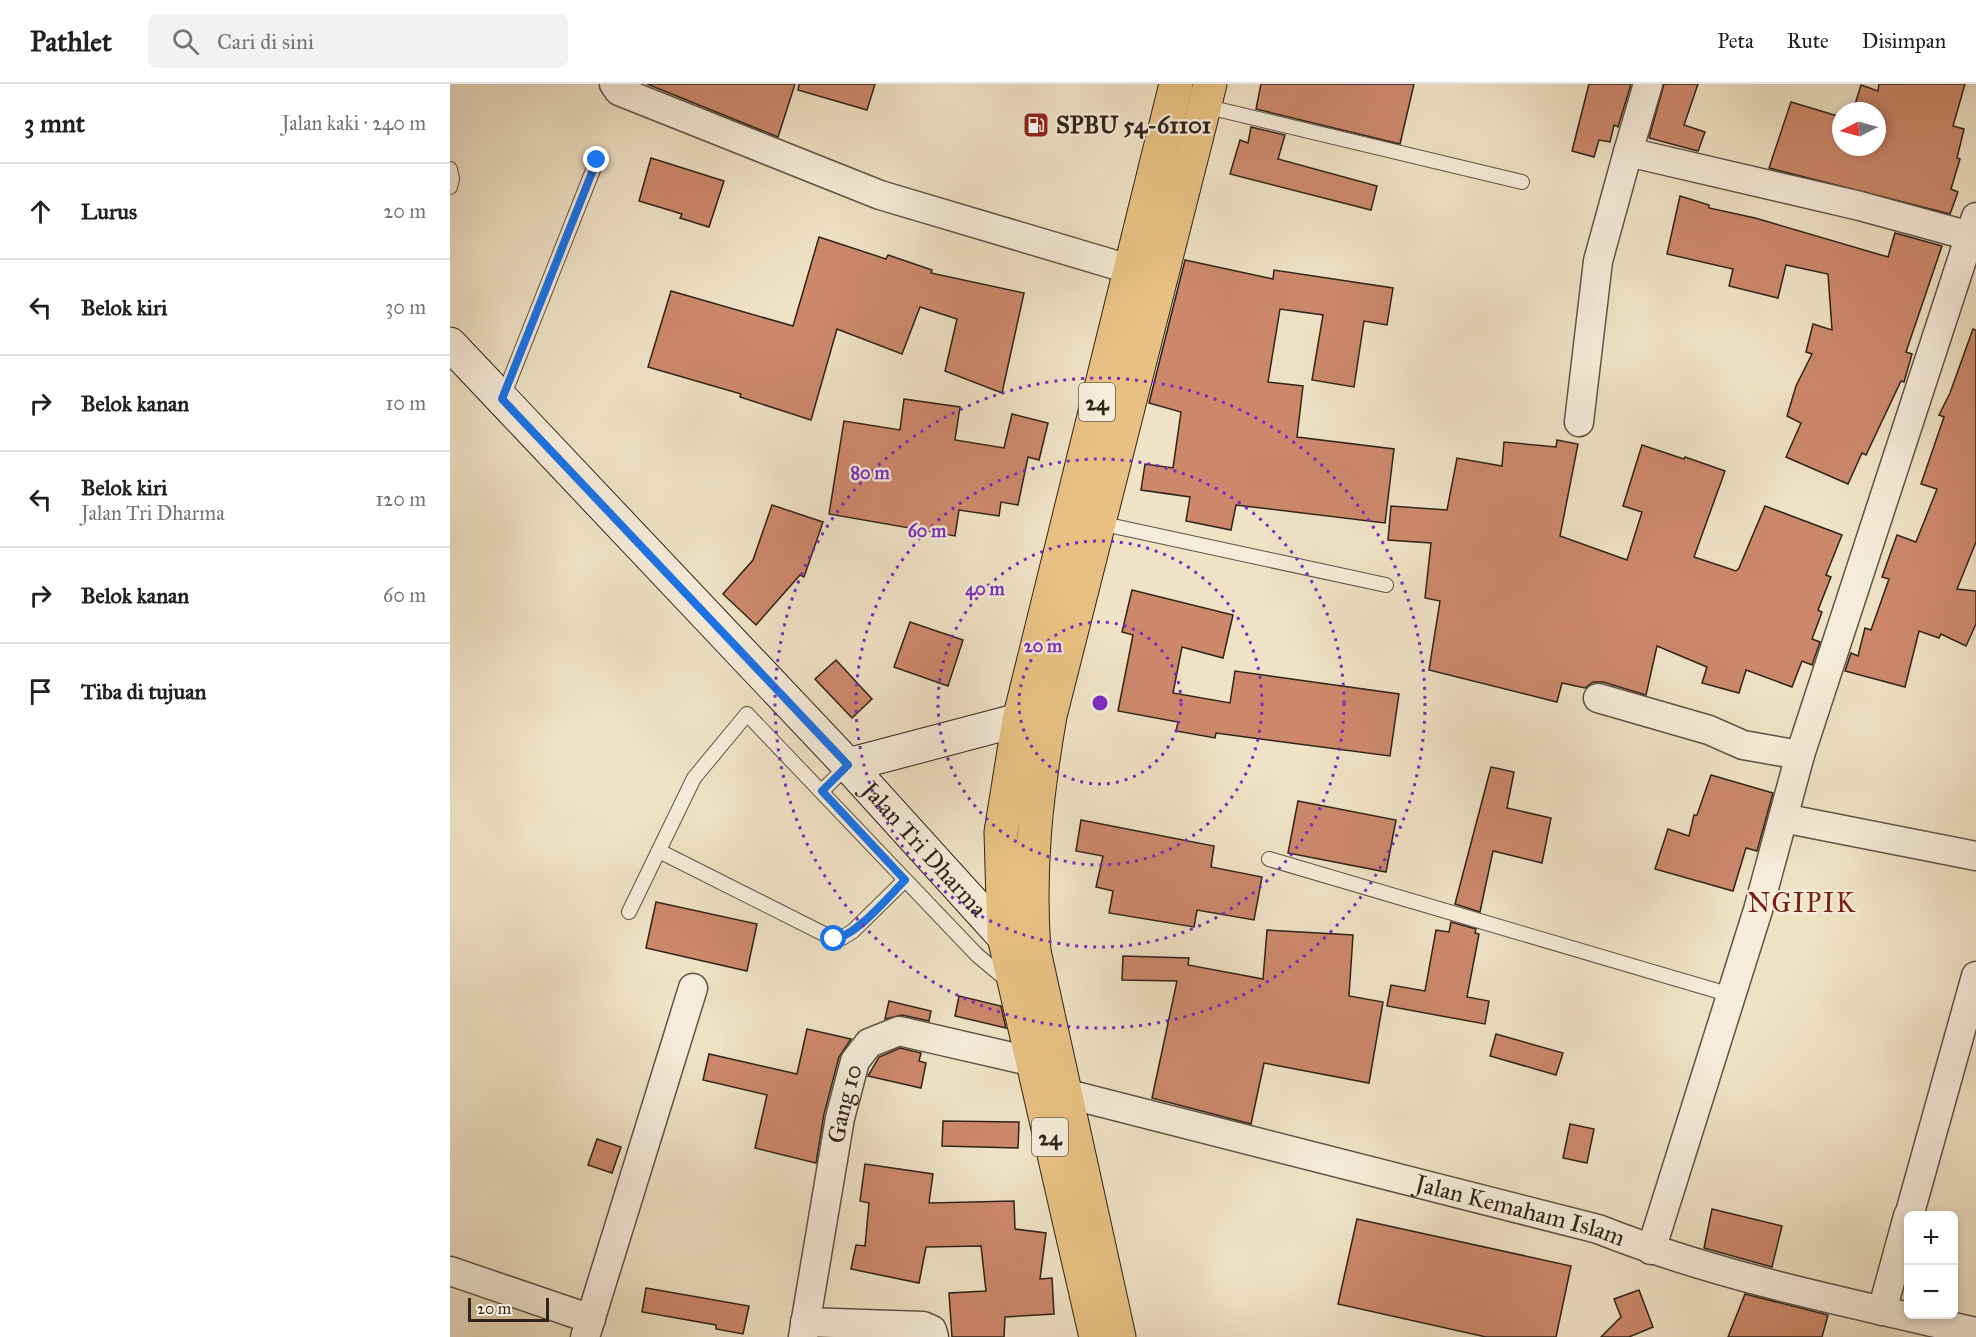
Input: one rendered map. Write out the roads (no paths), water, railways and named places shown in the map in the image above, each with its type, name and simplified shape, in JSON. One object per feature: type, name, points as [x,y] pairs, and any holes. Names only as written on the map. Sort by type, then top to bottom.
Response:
[{"type":"highway","name":"24","points":[[1119,1337],[1034,951],[1030,901],[1035,809],[1035,718],[1129,269],[1176,84]]},
{"type":"highway","name":"24","points":[[1096,1337],[1061,1193],[1005,937],[1001,832],[1035,718],[1099,523],[1207,95]]},
{"type":"main road","name":"Jalan Tri Dharma","points":[[450,344],[848,765],[1005,937],[1034,951]]},
{"type":"main road","points":[[848,765],[1035,718]]},
{"type":"street","points":[[614,84],[619,91],[880,195],[1129,269]]},
{"type":"street","points":[[1579,422],[1598,261],[1648,84]]},
{"type":"street","points":[[1628,152],[1827,198],[1973,227],[1800,755],[1758,910],[1651,1250]]},
{"type":"street","points":[[1598,699],[1709,730],[1743,745],[1800,755]]},
{"type":"street","points":[[1783,818],[1976,856]]},
{"type":"street","points":[[1910,1211],[1976,976]]},
{"type":"street","points":[[450,1271],[588,1328],[693,988]]},
{"type":"street","name":"Gang 10","points":[[804,1330],[840,1118],[855,1061],[869,1043],[899,1031],[1034,1062]]},
{"type":"street","name":"Jalan Kemaham Islam","points":[[1064,1093],[1598,1229],[1651,1250],[1882,1311],[1976,1332]]},
{"type":"street","points":[[1882,1311],[1904,1234]]},
{"type":"street","points":[[804,1330],[922,1326],[932,1330],[934,1337]]},
{"type":"lane","points":[[1207,95],[1522,182]]},
{"type":"lane","points":[[502,399],[597,160]]},
{"type":"lane","points":[[450,169],[452,179],[450,187]]},
{"type":"lane","points":[[1099,523],[1386,585]]},
{"type":"lane","points":[[629,912],[694,778],[747,714],[976,955],[1017,988]]},
{"type":"lane","points":[[822,791],[848,765]]},
{"type":"lane","points":[[658,851],[834,939],[842,938],[853,931],[905,880]]},
{"type":"lane","points":[[1269,859],[1731,995]]},
{"type":"place","name":"SPBU 54-61101","points":[[1036,125]]},
{"type":"district","name":"NGIPIK","points":[[1802,903]]}]
